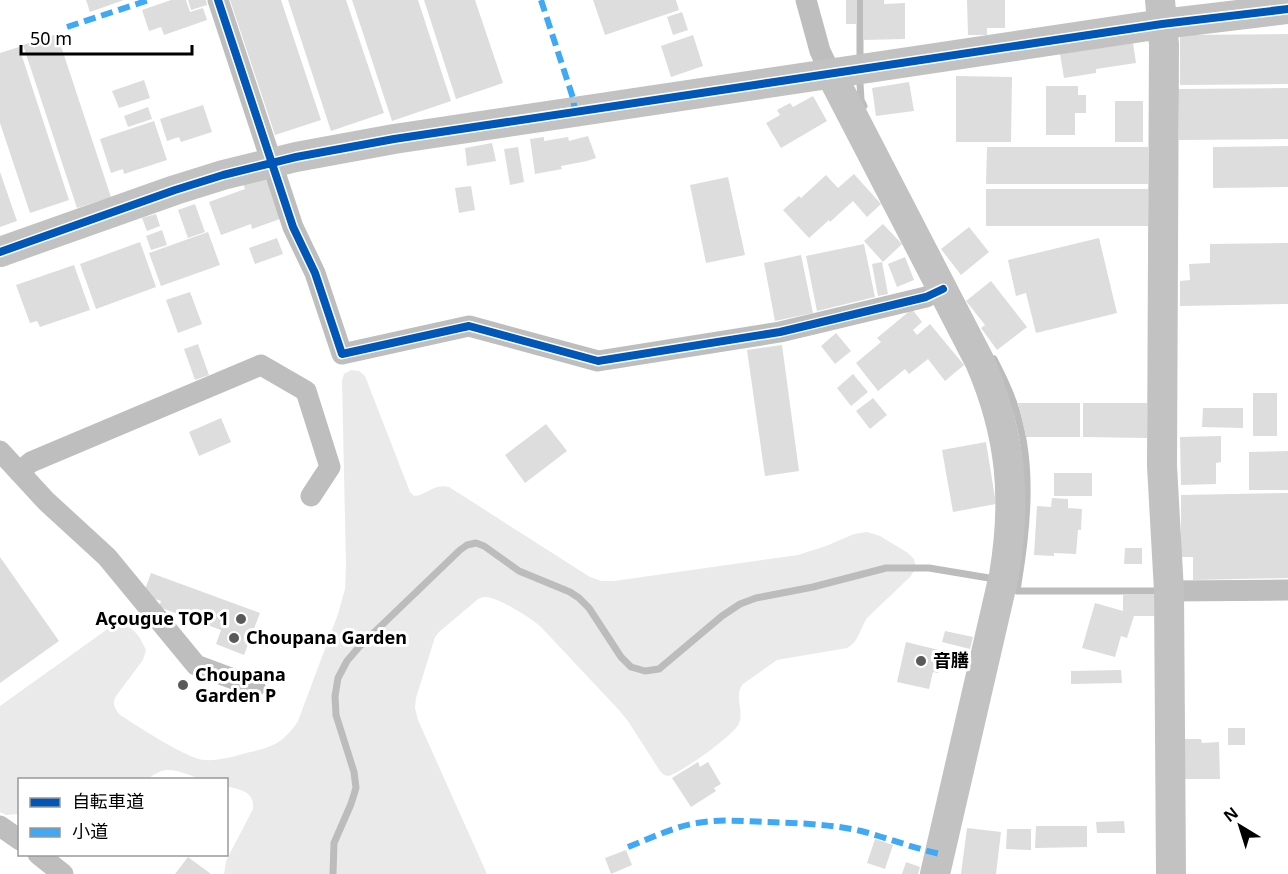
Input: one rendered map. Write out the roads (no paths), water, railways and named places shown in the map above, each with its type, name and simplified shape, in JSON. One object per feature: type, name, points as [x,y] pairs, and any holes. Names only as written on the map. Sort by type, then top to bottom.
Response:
[{"type":"street","points":[[218,0],[293,227],[315,273],[342,354],[469,327],[598,361],[780,332],[926,297],[942,289]]},
{"type":"street","points":[[806,0],[820,51],[831,74],[980,362],[997,407],[1008,454],[1011,503],[1004,575],[935,874]]},
{"type":"street","points":[[0,252],[183,187],[271,162],[394,139],[831,74],[1161,12],[1288,9]]},
{"type":"street","points":[[1161,12],[1164,44],[1162,466],[1169,591],[1171,874]]},
{"type":"street","points":[[19,472],[31,462],[261,365],[306,391],[330,467],[311,496]]},
{"type":"street","points":[[0,451],[46,501],[107,557],[196,665],[255,687]]},
{"type":"street","points":[[1169,591],[1288,590]]},
{"type":"street","points":[[0,826],[18,839]]},
{"type":"street","points":[[39,856],[63,874]]},
{"type":"waterway","points":[[860,0],[860,55]]},
{"type":"waterway","points":[[860,83],[861,100],[864,106]]},
{"type":"waterway","points":[[994,359],[1013,401],[1024,446],[1026,515],[1018,584],[1016,583]]},
{"type":"waterway","points":[[333,874],[334,843],[356,788],[354,772],[336,715],[335,696],[338,678],[347,661],[359,647],[467,545],[476,543],[484,546],[519,571],[579,598],[589,608],[621,657],[631,667],[645,671],[659,669],[722,616],[740,604],[756,598],[813,587],[886,568],[929,568],[989,578]]},
{"type":"waterway","points":[[1018,584],[1017,591],[1155,591]]},
{"type":"place","name":"Açougue TOP 1","points":[[241,619]]},
{"type":"place","name":"Choupana Garden","points":[[234,638]]},
{"type":"place","name":"音膳","points":[[921,661]]},
{"type":"place","name":"Choupana Garden P","points":[[183,685]]}]
